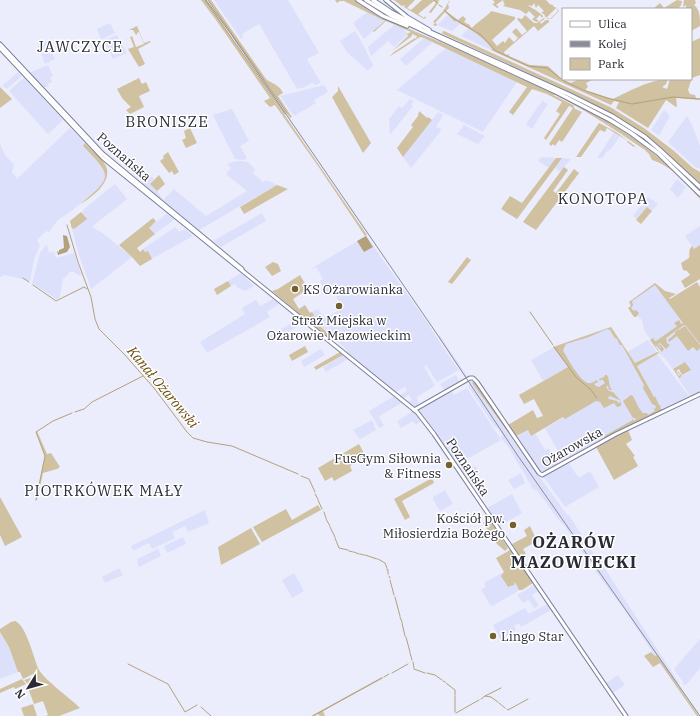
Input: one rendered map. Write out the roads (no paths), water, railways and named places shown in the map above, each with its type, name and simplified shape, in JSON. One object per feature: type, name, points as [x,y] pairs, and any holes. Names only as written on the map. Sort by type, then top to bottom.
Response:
[{"type":"highway","points":[[358,0],[390,19],[441,38]]},
{"type":"highway","points":[[366,0],[392,16],[578,98],[612,116],[645,137],[684,170],[700,187]]},
{"type":"highway","points":[[373,0],[399,16],[441,38],[558,93],[610,120],[658,153],[700,194]]},
{"type":"highway","points":[[386,0],[412,20],[441,38]]},
{"type":"main road","name":"Poznańska","points":[[0,44],[103,154],[230,260]]},
{"type":"main road","name":"Poznańska","points":[[0,48],[100,155],[422,417],[626,716]]},
{"type":"main road","name":"Ożarowska","points":[[414,410],[471,377],[476,380],[541,475],[616,434],[700,394]]},
{"type":"waterway","points":[[205,0],[285,114]]},
{"type":"waterway","points":[[208,0],[287,113]]},
{"type":"waterway","points":[[434,0],[437,3]]},
{"type":"waterway","points":[[444,10],[453,18],[481,35],[496,51],[528,66],[547,68],[562,79]]},
{"type":"waterway","points":[[563,80],[583,90],[632,104],[673,97],[700,99]]},
{"type":"waterway","name":"Kanał Ożarowski","points":[[67,225],[78,262],[91,297],[95,319],[99,329],[124,354],[154,388],[187,432],[193,438],[232,446],[298,474]]},
{"type":"waterway","points":[[23,278],[29,282]]},
{"type":"waterway","points":[[33,285],[56,301],[84,287],[87,289]]},
{"type":"waterway","points":[[530,312],[553,345]]},
{"type":"waterway","points":[[554,347],[576,377],[591,390],[597,398]]},
{"type":"waterway","points":[[75,412],[84,409],[92,402],[143,376]]},
{"type":"waterway","points":[[36,500],[45,456],[36,432],[53,421],[72,413]]},
{"type":"waterway","name":"Kanał Ożarowski","points":[[301,476],[309,479],[315,492]]},
{"type":"waterway","name":"Kanał Ożarowski","points":[[315,494],[318,499]]},
{"type":"waterway","name":"Kanał Ożarowski","points":[[318,500],[322,509]]},
{"type":"waterway","name":"Kanał Ożarowski","points":[[324,512],[326,518]]},
{"type":"waterway","name":"Kanał Ożarowski","points":[[326,519],[330,526]]},
{"type":"waterway","name":"Kanał Ożarowski","points":[[330,527],[335,537]]},
{"type":"waterway","name":"Kanał Ożarowski","points":[[335,538],[339,548],[348,550]]},
{"type":"waterway","name":"Kanał Ożarowski","points":[[349,551],[353,552]]},
{"type":"waterway","name":"Kanał Ożarowski","points":[[354,552],[359,554]]},
{"type":"waterway","name":"Kanał Ożarowski","points":[[360,554],[364,555]]},
{"type":"waterway","name":"Kanał Ożarowski","points":[[365,555],[374,558]]},
{"type":"waterway","name":"Kanał Ożarowski","points":[[378,559],[385,563],[387,568]]},
{"type":"waterway","name":"Kanał Ożarowski","points":[[390,580],[394,595]]},
{"type":"waterway","name":"Kanał Ożarowski","points":[[395,597],[400,616]]},
{"type":"waterway","name":"Kanał Ożarowski","points":[[400,617],[402,622]]},
{"type":"waterway","name":"Kanał Ożarowski","points":[[402,623],[405,636]]},
{"type":"waterway","name":"Kanał Ożarowski","points":[[406,637],[410,652]]},
{"type":"waterway","name":"Kanał Ożarowski","points":[[410,653],[412,660]]},
{"type":"waterway","name":"Kanał Ożarowski","points":[[413,662],[414,668]]},
{"type":"waterway","points":[[128,664],[168,684],[185,712],[197,705]]},
{"type":"waterway","points":[[392,673],[408,664]]},
{"type":"waterway","name":"Kanał Ożarowski","points":[[414,669],[425,673]]},
{"type":"waterway","name":"Kanał Ożarowski","points":[[427,673],[435,675],[442,680]]},
{"type":"waterway","points":[[384,677],[389,674]]},
{"type":"waterway","points":[[313,716],[382,678]]},
{"type":"waterway","name":"Kanał Ożarowski","points":[[446,683],[455,690],[455,695]]},
{"type":"waterway","points":[[485,696],[501,688]]},
{"type":"waterway","name":"Kanał Ożarowski","points":[[455,696],[455,712]]},
{"type":"waterway","points":[[481,699],[485,696],[491,697],[498,702]]},
{"type":"waterway","points":[[507,709],[508,710],[528,699]]},
{"type":"waterway","points":[[456,713],[479,700]]},
{"type":"waterway","points":[[499,703],[505,708]]},
{"type":"waterway","points":[[201,707],[211,716]]},
{"type":"railway","points":[[206,0],[231,34],[439,337],[518,456],[700,716]]},
{"type":"place","name":"KS Ożarowianka","points":[[295,289]]},
{"type":"place","name":"Straż Miejska w Ożarowie Mazowieckim","points":[[339,306]]},
{"type":"place","name":"FusGym Siłownia & Fitness","points":[[449,465]]},
{"type":"place","name":"Kościół pw. Miłosierdzia Bożego","points":[[513,525]]},
{"type":"place","name":"Lingo Star","points":[[493,636]]},
{"type":"district","name":"JAWCZYCE","points":[[80,46]]},
{"type":"district","name":"BRONISZE","points":[[167,121]]},
{"type":"district","name":"KONOTOPA","points":[[603,198]]},
{"type":"district","name":"PIOTRKÓWEK MAŁY","points":[[104,490]]},
{"type":"district","name":"OŻARÓW MAZOWIECKI","points":[[574,552]]}]
